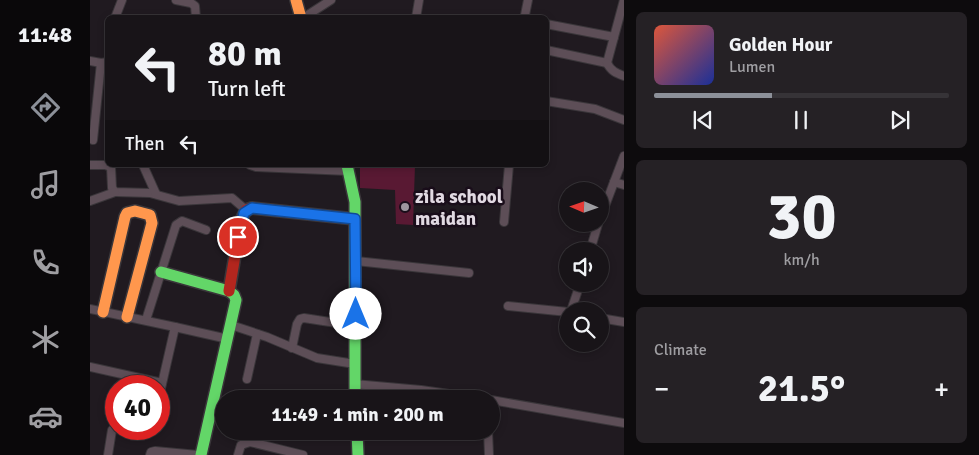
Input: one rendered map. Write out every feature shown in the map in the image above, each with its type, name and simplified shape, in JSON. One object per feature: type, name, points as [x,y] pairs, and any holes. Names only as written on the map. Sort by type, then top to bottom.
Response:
[{"type":"street","points":[[116,15],[122,0]]},
{"type":"street","points":[[176,0],[191,3],[195,6],[196,15]]},
{"type":"street","points":[[296,0],[301,15]]},
{"type":"street","points":[[307,15],[332,0]]},
{"type":"street","points":[[416,15],[419,0]]},
{"type":"street","points":[[525,15],[528,0]]},
{"type":"street","points":[[624,0],[607,63],[610,69],[624,76]]},
{"type":"street","points":[[549,25],[614,37]]},
{"type":"street","points":[[549,51],[607,63]]},
{"type":"street","points":[[90,61],[104,63],[93,140]]},
{"type":"street","points":[[549,101],[595,109],[624,120]]},
{"type":"street","points":[[609,195],[624,156]]},
{"type":"street","points":[[90,164],[105,165]]},
{"type":"street","points":[[111,167],[112,188],[115,192]]},
{"type":"street","points":[[144,167],[156,194]]},
{"type":"street","points":[[256,167],[347,168],[355,202],[354,390]]},
{"type":"street","points":[[504,222],[509,167]]},
{"type":"street","points":[[614,182],[624,186]]},
{"type":"street","points":[[90,201],[115,192],[156,194],[179,201],[232,198],[246,210]]},
{"type":"street","points":[[229,291],[241,220],[246,210],[252,208],[355,219]]},
{"type":"street","points":[[103,312],[125,217],[127,213],[135,211],[150,215],[152,222],[127,316]]},
{"type":"street","points":[[146,320],[178,222],[185,222],[206,230]]},
{"type":"street","points":[[356,261],[469,273]]},
{"type":"street","points":[[150,455],[151,452],[155,451],[199,455],[228,339],[236,298],[229,291],[161,272]]},
{"type":"street","points":[[508,306],[559,311]]},
{"type":"street","points":[[90,309],[228,339]]},
{"type":"street","points":[[292,348],[297,324],[300,319],[356,326]]},
{"type":"street","points":[[609,320],[624,322]]},
{"type":"street","points":[[231,325],[317,358],[355,364]]},
{"type":"street","points":[[164,375],[175,327]]},
{"type":"street","points":[[247,378],[257,334]]},
{"type":"street","points":[[90,366],[128,375]]},
{"type":"street","points":[[354,384],[421,390]]},
{"type":"street","points":[[500,401],[624,423]]},
{"type":"street","points":[[108,455],[110,440]]},
{"type":"street","points":[[357,440],[358,455]]},
{"type":"street","points":[[489,440],[490,455]]},
{"type":"street","points":[[238,455],[242,445],[250,442],[303,455]]},
{"type":"shaded area","name":"zila school maidan","points":[[360,167],[415,167],[413,225],[396,224],[395,190],[360,188]]},
{"type":"traffic: fast","points":[[347,167],[355,202],[355,390]]},
{"type":"traffic: fast","points":[[161,272],[229,291],[236,300],[201,455]]},
{"type":"traffic: fast","points":[[357,440],[358,455]]},
{"type":"traffic: slow","points":[[296,0],[300,15]]},
{"type":"traffic: slow","points":[[103,312],[125,217],[127,213],[135,211],[150,215],[152,223],[127,317]]},
{"type":"traffic: jam","points":[[229,291],[241,220],[246,210],[252,208],[355,219]]},
{"type":"place","name":"zila school maidan","points":[[405,207]]},
{"type":"route","points":[[238,237],[244,213],[252,208],[355,219],[356,314]]}]
